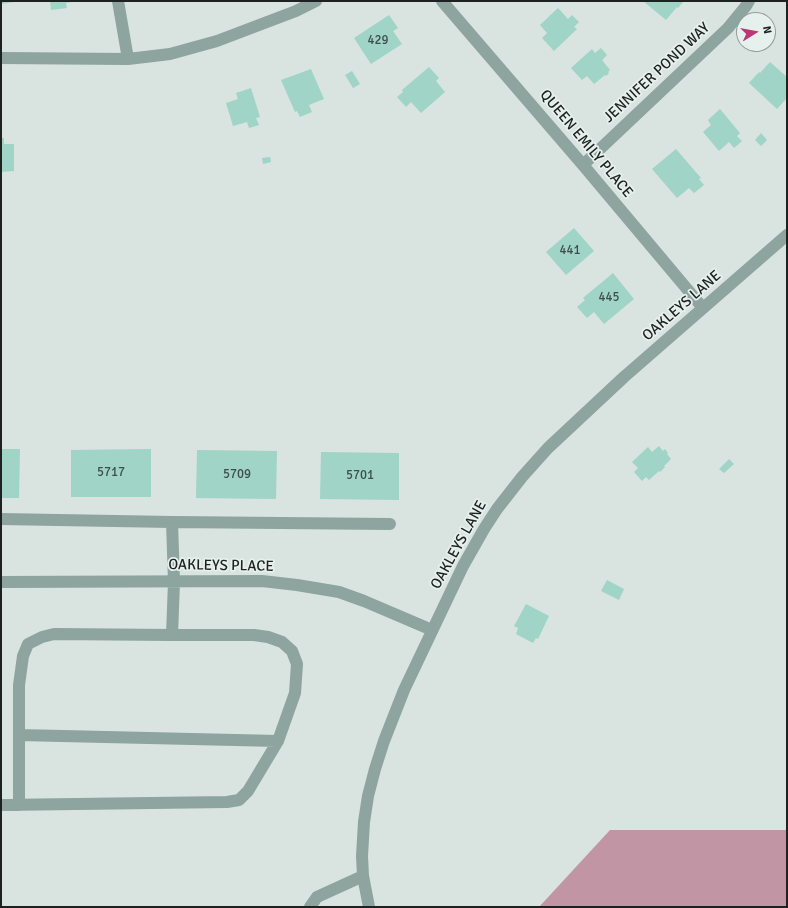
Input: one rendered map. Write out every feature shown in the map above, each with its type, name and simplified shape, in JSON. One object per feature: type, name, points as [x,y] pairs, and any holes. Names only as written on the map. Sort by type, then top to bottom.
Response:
[{"type":"street","points":[[118,1],[128,59]]},
{"type":"street","points":[[1,58],[128,59],[170,54],[217,41],[296,11],[316,1]]},
{"type":"street","name":"QUEEN EMILY PLACE","points":[[442,1],[704,308]]},
{"type":"street","name":"JENNIFER POND WAY","points":[[583,165],[728,28],[749,1]]},
{"type":"street","name":"OAKLEYS LANE","points":[[369,907],[363,876],[362,856],[364,822],[368,796],[375,769],[384,741],[404,690],[463,566],[484,529],[497,509],[522,477],[548,448],[624,377],[787,235]]},
{"type":"street","points":[[1,519],[390,524]]},
{"type":"street","points":[[172,522],[174,582],[172,635]]},
{"type":"street","name":"OAKLEYS PLACE","points":[[1,582],[262,581],[339,592],[432,630]]},
{"type":"street","points":[[1,805],[19,805],[227,802],[239,800],[248,792],[278,741],[296,693],[297,664],[292,651],[282,642],[268,637],[254,635],[54,634],[42,637],[28,644],[23,656],[19,685],[19,805]]},
{"type":"street","points":[[19,735],[278,741]]},
{"type":"street","points":[[310,907],[316,897],[363,876]]},
{"type":"shaded area","points":[[610,830],[787,830],[787,907],[539,907]]},
{"type":"building","points":[[1,1],[14,1],[14,2],[1,4]]},
{"type":"building","points":[[50,1],[72,2],[66,3],[67,8],[51,10]]},
{"type":"building","points":[[643,1],[684,1],[666,20]]},
{"type":"building","points":[[558,8],[568,19],[572,15],[579,22],[574,27],[577,29],[554,51],[542,38],[547,33],[540,25]]},
{"type":"building","points":[[389,15],[398,28],[393,31],[402,44],[371,64],[354,38]]},
{"type":"building","points":[[601,48],[607,55],[602,60],[610,70],[608,72],[609,73],[594,84],[587,76],[582,80],[571,68],[592,49],[595,53]]},
{"type":"building","points":[[770,62],[787,77],[787,98],[777,109],[749,83]]},
{"type":"building","points":[[429,67],[439,78],[436,81],[445,92],[421,113],[411,102],[406,107],[397,97],[403,92],[402,90]]},
{"type":"building","points":[[311,69],[324,99],[309,105],[312,112],[300,117],[297,111],[295,112],[281,80]]},
{"type":"building","points":[[352,71],[360,84],[353,88],[345,75]]},
{"type":"building","points":[[251,88],[260,117],[256,118],[259,125],[249,128],[247,122],[233,126],[226,103],[238,99],[236,93]]},
{"type":"building","points":[[720,109],[740,133],[737,136],[742,141],[734,148],[729,142],[719,151],[703,132],[711,125],[708,120]]},
{"type":"building","points":[[761,133],[767,140],[761,146],[755,140]]},
{"type":"building","points":[[1,138],[4,138],[4,144],[14,144],[14,171],[1,172]]},
{"type":"building","points":[[676,149],[701,178],[699,179],[704,185],[694,193],[689,188],[677,198],[652,169]]},
{"type":"building","points":[[270,157],[271,162],[263,164],[262,158]]},
{"type":"building","points":[[574,228],[594,251],[566,275],[546,252]]},
{"type":"building","points":[[613,273],[634,299],[604,324],[594,312],[587,318],[577,307],[585,300],[583,298]]},
{"type":"building","points":[[659,446],[663,451],[665,449],[671,459],[660,472],[659,471],[649,480],[646,477],[642,481],[634,472],[638,468],[632,462],[648,447],[652,452]]},
{"type":"building","points":[[1,449],[20,449],[19,498],[1,498]]},
{"type":"building","points":[[151,449],[151,497],[71,497],[71,450]]},
{"type":"building","points":[[197,450],[277,451],[276,499],[196,498]]},
{"type":"building","points":[[321,452],[399,453],[399,500],[320,499]]},
{"type":"building","points":[[729,459],[734,464],[724,473],[719,469]]},
{"type":"building","points":[[607,580],[624,589],[619,600],[601,591]]},
{"type":"building","points":[[526,604],[549,616],[538,639],[536,638],[533,643],[516,634],[518,628],[514,626]]}]
